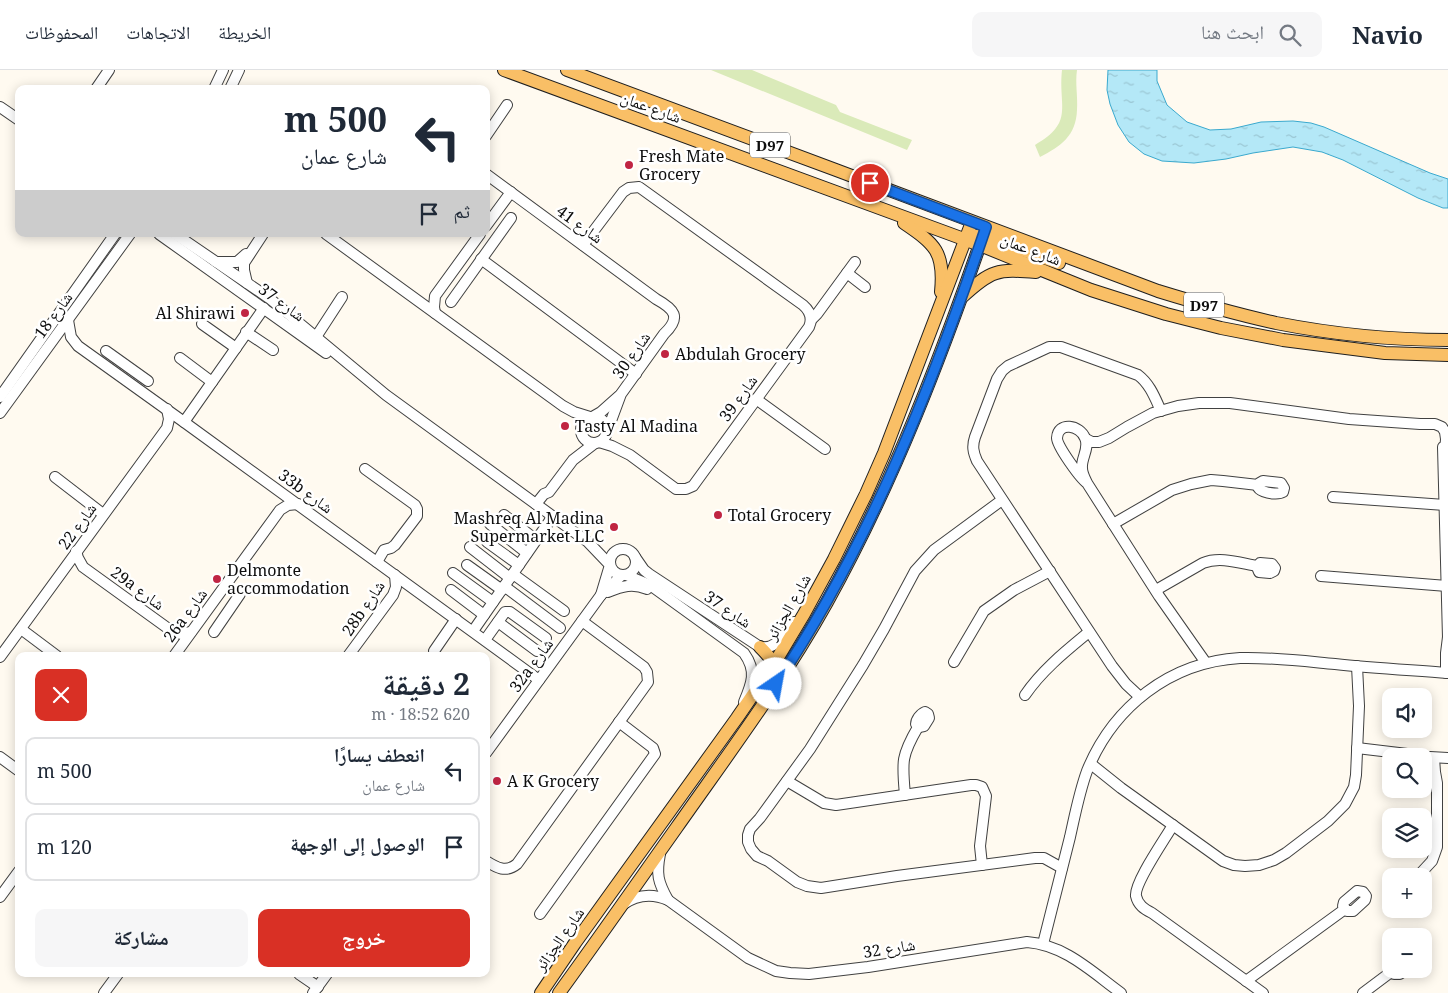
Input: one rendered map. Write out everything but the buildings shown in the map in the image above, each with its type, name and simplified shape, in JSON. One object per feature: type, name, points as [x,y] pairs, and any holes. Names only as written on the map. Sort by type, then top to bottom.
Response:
[{"type":"main road","name":"شارع عمان","points":[[504,70],[890,213],[977,233],[1102,270],[1158,291],[1201,304],[1276,323],[1362,335],[1448,340]]},
{"type":"main road","name":"شارع عمان","points":[[567,70],[977,233],[1048,273],[1140,306],[1241,333],[1283,340],[1365,351],[1448,355]]},
{"type":"main road","points":[[858,201],[878,201],[977,233]]},
{"type":"main road","points":[[890,213],[925,238],[938,254],[942,271],[940,304]]},
{"type":"main road","name":"شارع الجزائر","points":[[559,993],[739,741],[795,656],[846,566],[901,452],[937,362],[960,299],[977,233]]},
{"type":"main road","name":"شارع الجزائر","points":[[541,993],[737,718],[774,664],[804,614],[866,494],[896,424],[940,304],[977,233]]},
{"type":"main road","points":[[960,299],[982,280],[996,273],[1010,270],[1048,273]]},
{"type":"main road","points":[[676,828],[680,814],[733,739],[773,676],[774,664],[760,647]]},
{"type":"street","points":[[98,70],[100,76],[98,85]]},
{"type":"street","points":[[99,85],[109,70]]},
{"type":"street","points":[[216,85],[223,70]]},
{"type":"street","points":[[232,85],[239,70]]},
{"type":"street","points":[[490,130],[508,105]]},
{"type":"street","points":[[0,107],[15,118]]},
{"type":"street","name":"شارع 41","points":[[490,177],[656,299]]},
{"type":"street","points":[[583,245],[623,192],[630,188],[639,187],[807,308],[811,320]]},
{"type":"street","points":[[490,220],[511,192]]},
{"type":"street","points":[[451,302],[509,220],[496,212]]},
{"type":"street","name":"شارع 18","points":[[0,397],[113,237]]},
{"type":"street","name":"شارع 18","points":[[0,414],[128,237]]},
{"type":"street","name":"شارع 37","points":[[163,237],[539,506],[588,542],[610,565]]},
{"type":"street","name":"شارع 37","points":[[181,237],[269,298],[386,395]]},
{"type":"street","points":[[247,283],[243,265],[260,237]]},
{"type":"street","points":[[330,237],[563,406],[574,412],[602,418],[608,429],[606,437],[573,460],[549,492],[548,499],[539,506]]},
{"type":"street","points":[[435,313],[435,296],[478,237]]},
{"type":"street","points":[[216,262],[237,262],[251,250]]},
{"type":"street","points":[[464,256],[478,263],[636,374]]},
{"type":"street","name":"شارع 39","points":[[597,443],[612,446],[630,455],[676,489],[682,490],[692,486],[855,262]]},
{"type":"street","points":[[847,273],[865,287]]},
{"type":"street","points":[[316,337],[342,297]]},
{"type":"street","name":"شارع 30","points":[[592,416],[602,412],[621,394],[664,334],[668,322],[668,314],[666,309],[656,299]]},
{"type":"street","points":[[807,308],[822,307]]},
{"type":"street","points":[[184,422],[264,308]]},
{"type":"street","name":"33b شارع","points":[[68,320],[71,337],[76,344],[539,680]]},
{"type":"street","points":[[202,324],[236,348]]},
{"type":"street","points":[[246,332],[273,350]]},
{"type":"street","points":[[1137,700],[1118,678],[1112,666],[977,461],[973,447],[975,437],[999,375],[1008,366],[1049,347],[1061,347],[1138,375],[1149,385],[1161,411]]},
{"type":"street","points":[[106,351],[148,381]]},
{"type":"street","points":[[180,358],[212,382]]},
{"type":"street","points":[[120,376],[127,366]]},
{"type":"street","name":"شارع 30","points":[[608,429],[621,394]]},
{"type":"street","points":[[756,399],[824,449]]},
{"type":"street","points":[[1043,944],[1080,793],[1089,768],[1109,732],[1137,700],[1165,680],[1184,670],[1202,664],[1254,658],[1447,673],[1444,453],[1443,441],[1439,433],[1432,428],[1420,424],[1335,418],[1230,403],[1199,403],[1161,411],[1140,420],[1109,438],[1095,442],[1086,439]]},
{"type":"street","name":"شارع 22","points":[[0,657],[166,428],[169,419],[167,409]]},
{"type":"street","points":[[573,460],[581,434],[581,425],[592,416]]},
{"type":"street","points":[[1087,483],[1079,477],[1059,446],[1057,437],[1062,429],[1066,427],[1072,426],[1081,431],[1086,439],[1082,471],[1087,483],[1202,664]]},
{"type":"street","points":[[581,434],[585,440],[597,443]]},
{"type":"street","points":[[1084,456],[1109,438]]},
{"type":"street","points":[[365,469],[415,505],[418,512],[395,545],[384,550],[377,562]]},
{"type":"street","points":[[55,477],[103,514]]},
{"type":"street","points":[[1114,527],[1172,490],[1201,482],[1223,481],[1258,486]]},
{"type":"street","points":[[1333,497],[1445,505]]},
{"type":"street","points":[[1004,502],[934,550],[915,571],[863,665],[790,778],[760,818],[754,833],[754,842],[768,861],[797,882],[821,888],[1030,858],[1043,858],[1063,864]]},
{"type":"street","name":"26a شارع","points":[[177,652],[280,510],[288,505],[298,504]]},
{"type":"street","points":[[504,515],[536,540]]},
{"type":"street","points":[[473,631],[552,516]]},
{"type":"street","points":[[490,524],[527,553]]},
{"type":"street","points":[[487,542],[519,565]]},
{"type":"street","name":"شارع 37","points":[[588,542],[616,551]]},
{"type":"street","points":[[470,547],[560,628]]},
{"type":"street","points":[[627,550],[635,557],[636,565],[630,574],[624,575],[612,571],[610,565],[611,556],[616,551],[627,550]]},
{"type":"street","name":"29a شارع","points":[[76,551],[83,566],[173,632],[181,634],[191,632]]},
{"type":"street","name":"شارع 37","points":[[635,557],[648,574],[760,647],[766,648],[776,644],[794,621],[804,614]]},
{"type":"street","points":[[1158,593],[1203,563],[1215,560],[1257,566]]},
{"type":"street","points":[[467,565],[507,582],[564,611]]},
{"type":"street","name":"32a شارع","points":[[601,595],[610,565]]},
{"type":"street","points":[[954,662],[984,611],[1048,569]]},
{"type":"street","points":[[453,573],[493,602]]},
{"type":"street","name":"28b شارع","points":[[351,652],[393,595],[396,587],[395,575]]},
{"type":"street","name":"شارع 37","points":[[624,575],[644,582],[666,596],[740,650],[747,658],[751,667],[752,679],[737,718]]},
{"type":"street","name":"32a شارع","points":[[490,747],[601,595],[624,575]]},
{"type":"street","points":[[1321,576],[1447,586]]},
{"type":"street","points":[[601,595],[622,586],[634,585],[666,596]]},
{"type":"street","points":[[450,590],[484,615]]},
{"type":"street","points":[[214,632],[240,594]]},
{"type":"street","points":[[214,601],[228,611]]},
{"type":"street","points":[[485,640],[505,612],[510,612],[546,638]]},
{"type":"street","points":[[434,651],[456,619]]},
{"type":"street","points":[[490,864],[503,870],[517,864],[646,685],[648,672],[644,667],[582,621]]},
{"type":"street","points":[[498,622],[537,651]]},
{"type":"street","points":[[21,629],[52,652]]},
{"type":"street","points":[[1025,695],[1043,673],[1059,658],[1091,635]]},
{"type":"street","points":[[1089,768],[1121,788],[1218,858],[1240,866],[1251,866],[1274,860],[1328,821],[1345,804],[1352,793],[1355,782],[1360,667]]},
{"type":"street","points":[[540,914],[655,754],[653,748],[619,722]]},
{"type":"street","points":[[905,795],[902,769],[903,759],[908,744],[918,727]]},
{"type":"street","points":[[1357,748],[1434,757],[1440,771],[1437,783],[1436,851],[1432,861],[1426,868]]},
{"type":"street","points":[[0,757],[15,768]]},
{"type":"street","points":[[790,778],[797,788],[806,790],[824,803],[836,805],[971,785],[982,787],[986,799],[980,846],[982,865]]},
{"type":"street","points":[[1173,826],[1150,862],[1137,889],[1137,898],[1140,906],[1263,993]]},
{"type":"street","points":[[661,850],[658,876],[660,886],[668,900]]},
{"type":"street","points":[[0,897],[15,876]]},
{"type":"street","name":"شارع 32","points":[[622,906],[632,899],[644,896],[656,896],[668,900],[748,958],[776,971],[809,974],[868,967],[1020,942],[1043,944],[1066,953],[1122,993]]},
{"type":"street","points":[[1250,983],[1283,955],[1345,909]]},
{"type":"street","points":[[1364,993],[1382,976]]},
{"type":"street","points":[[104,993],[116,977]]},
{"type":"street","points":[[302,977],[316,990],[326,977]]},
{"type":"green space","points":[[711,70],[752,70],[836,105],[840,112],[912,140],[907,150]]},
{"type":"green space","points":[[1062,70],[1077,70],[1077,105],[1074,127],[1061,144],[1040,157],[1035,145],[1056,129],[1060,121],[1062,113]]},
{"type":"water","points":[[1108,70],[1157,70],[1157,81],[1167,105],[1187,122],[1210,130],[1231,129],[1261,122],[1293,121],[1324,127],[1448,179],[1448,208],[1443,208],[1418,198],[1343,160],[1322,152],[1293,147],[1194,163],[1162,161],[1144,154],[1129,142],[1118,125],[1107,90]]},
{"type":"place","name":"Fresh Mate Grocery","points":[[629,165]]},
{"type":"place","name":"Al Shirawi","points":[[245,313]]},
{"type":"place","name":"Abdulah Grocery","points":[[665,354]]},
{"type":"place","name":"Tasty Al Madina","points":[[565,426]]},
{"type":"place","name":"Total Grocery","points":[[718,515]]},
{"type":"place","name":"Mashreq Al Madina Supermarket LLC","points":[[614,527]]},
{"type":"place","name":"Delmonte accommodation","points":[[217,579]]},
{"type":"place","name":"A K Grocery","points":[[497,781]]},
{"type":"route","points":[[776,684],[826,604],[875,509],[926,391],[986,227],[870,183]]}]
